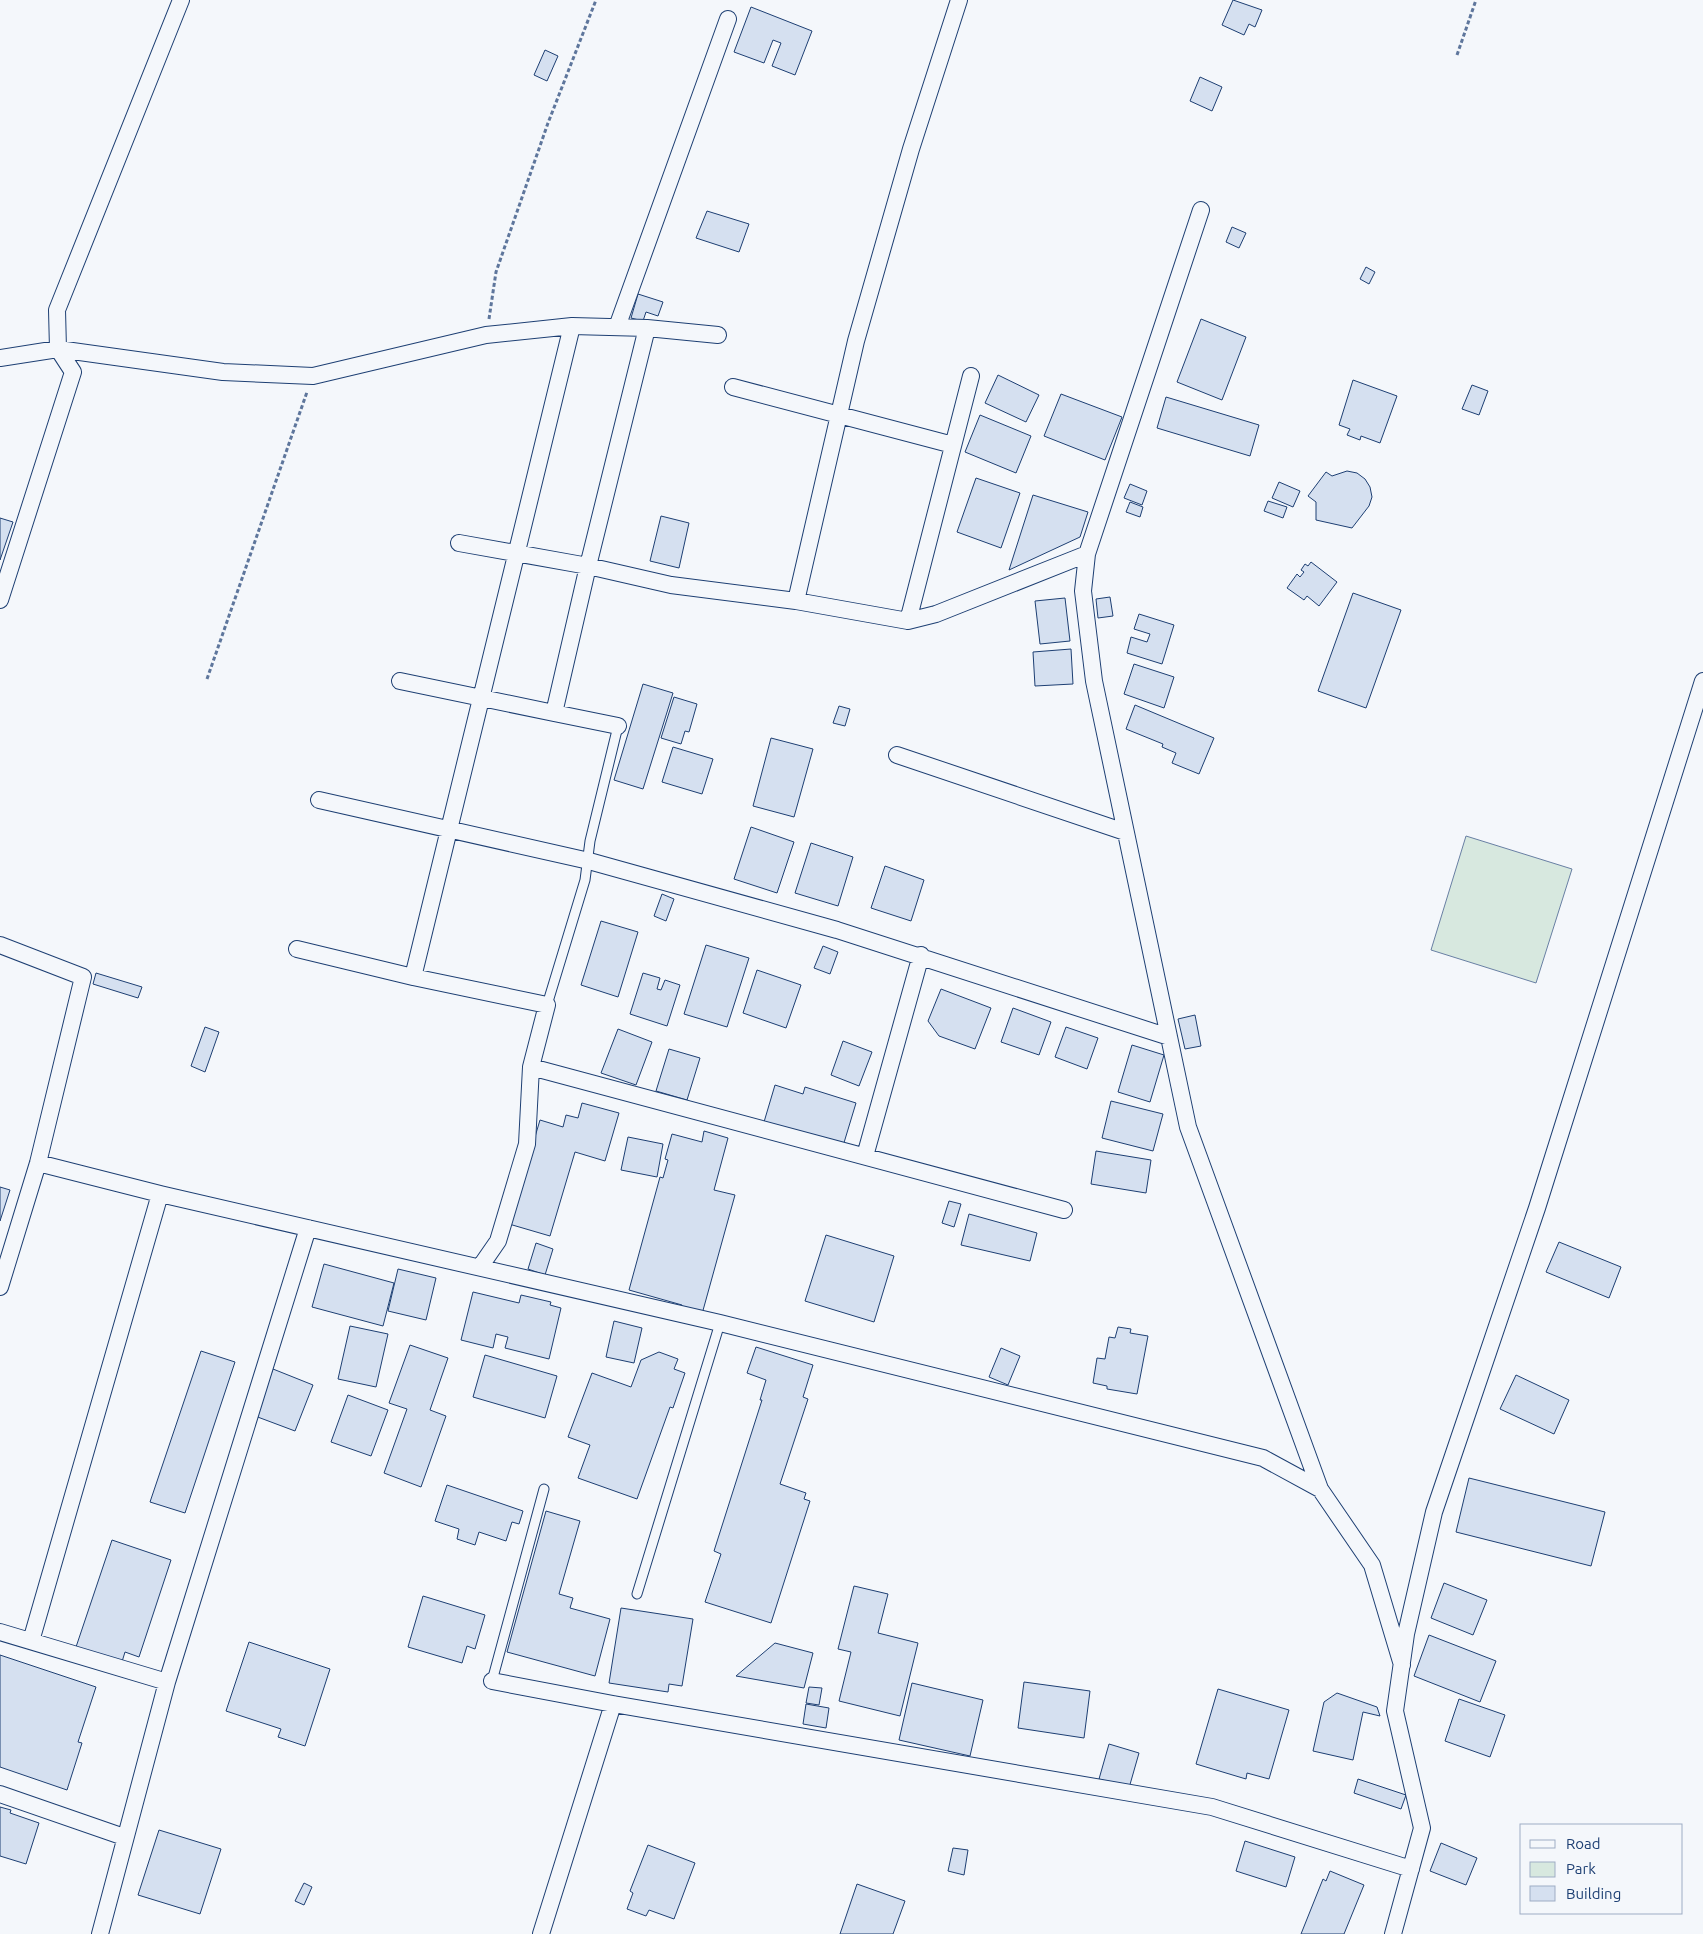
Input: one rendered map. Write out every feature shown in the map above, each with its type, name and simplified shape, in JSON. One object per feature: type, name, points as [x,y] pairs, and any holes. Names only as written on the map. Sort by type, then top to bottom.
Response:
[{"type":"street","points":[[0,600],[73,372],[58,349],[57,310],[181,0]]},
{"type":"street","points":[[796,601],[856,341],[906,168],[959,0]]},
{"type":"street","points":[[617,327],[728,19]]},
{"type":"street","points":[[1201,210],[1088,554],[1083,591],[1094,682],[1188,1127],[1320,1489],[1372,1565],[1402,1665]]},
{"type":"street","points":[[0,358],[58,349],[223,372],[312,376],[486,335],[572,326],[648,328],[718,335]]},
{"type":"street","points":[[413,977],[572,326]]},
{"type":"street","points":[[554,713],[588,566],[648,328]]},
{"type":"street","points":[[908,622],[971,376]]},
{"type":"street","points":[[733,388],[954,446]]},
{"type":"street","points":[[459,543],[588,566],[671,585],[796,601],[908,622],[936,614],[1088,554]]},
{"type":"street","points":[[400,681],[618,726]]},
{"type":"street","points":[[1393,1934],[1422,1828],[1395,1711],[1406,1634],[1434,1512],[1540,1199],[1703,681]]},
{"type":"street","points":[[896,755],[1126,832]]},
{"type":"street","points":[[319,800],[449,831],[589,861],[921,955],[1169,1037]]},
{"type":"street","points":[[0,944],[83,977],[38,1163],[0,1287]]},
{"type":"street","points":[[297,949],[413,977],[547,1005],[531,1068],[527,1144],[498,1242],[480,1267]]},
{"type":"street","points":[[865,1156],[921,955]]},
{"type":"street","points":[[531,1068],[1064,1210]]},
{"type":"street","points":[[38,1163],[160,1194],[720,1324],[1263,1458],[1320,1489]]},
{"type":"street","points":[[31,1641],[160,1194]]},
{"type":"street","points":[[100,1934],[124,1836],[166,1682],[308,1228]]},
{"type":"street","points":[[0,1632],[166,1682]]},
{"type":"street","points":[[492,1681],[613,1704],[1212,1807],[1411,1869]]},
{"type":"street","points":[[545,1933],[613,1704]]},
{"type":"street","points":[[0,1794],[124,1836]]},
{"type":"lane","points":[[547,1005],[585,880],[589,861],[590,841],[618,726]]},
{"type":"lane","points":[[638,1594],[720,1324]]},
{"type":"lane","points":[[492,1681],[544,1489]]},
{"type":"path","points":[[486,335],[496,272],[548,123],[596,0]]},
{"type":"path","points":[[1456,55],[1476,0]]},
{"type":"path","points":[[207,679],[312,376]]},
{"type":"green space","points":[[1466,836],[1572,869],[1536,983],[1431,950]]},
{"type":"building","points":[[1233,0],[1262,10],[1255,27],[1249,24],[1244,35],[1222,25]]},
{"type":"building","points":[[751,7],[812,31],[795,75],[772,66],[781,43],[773,40],[764,63],[734,52]]},
{"type":"building","points":[[545,50],[558,56],[547,81],[534,75]]},
{"type":"building","points":[[1200,77],[1222,87],[1212,111],[1190,101]]},
{"type":"building","points":[[707,211],[749,224],[739,252],[696,238]]},
{"type":"building","points":[[1232,227],[1246,233],[1239,248],[1226,242]]},
{"type":"building","points":[[1366,267],[1375,272],[1369,284],[1360,279]]},
{"type":"building","points":[[638,294],[663,302],[658,316],[646,312],[643,321],[631,318]]},
{"type":"building","points":[[1201,319],[1246,337],[1222,400],[1177,382]]},
{"type":"building","points":[[998,375],[1039,395],[1026,422],[985,403]]},
{"type":"building","points":[[1353,380],[1397,396],[1380,443],[1361,436],[1360,440],[1347,435],[1350,429],[1339,425]]},
{"type":"building","points":[[1472,385],[1488,391],[1479,415],[1462,409]]},
{"type":"building","points":[[1061,394],[1122,417],[1105,460],[1044,436]]},
{"type":"building","points":[[1166,397],[1259,425],[1250,456],[1157,428]]},
{"type":"building","points":[[980,415],[1031,436],[1016,473],[965,452]]},
{"type":"building","points":[[1347,471],[1357,473],[1365,479],[1370,487],[1372,497],[1369,506],[1352,528],[1316,520],[1316,502],[1308,496],[1326,472],[1332,476]]},
{"type":"building","points":[[976,478],[1020,493],[1001,548],[957,532]]},
{"type":"building","points":[[1279,482],[1300,491],[1293,507],[1272,498]]},
{"type":"building","points":[[1130,484],[1147,491],[1142,505],[1124,498]]},
{"type":"building","points":[[1033,495],[1088,512],[1080,537],[1009,570]]},
{"type":"building","points":[[1268,501],[1287,507],[1283,518],[1264,511]]},
{"type":"building","points":[[1130,502],[1143,507],[1140,517],[1126,512]]},
{"type":"building","points":[[661,516],[689,523],[679,568],[650,561]]},
{"type":"building","points":[[0,518],[13,522],[0,560]]},
{"type":"building","points":[[1311,562],[1337,582],[1319,606],[1307,596],[1304,600],[1287,588],[1297,574],[1300,577],[1304,572],[1301,570],[1305,564],[1308,566]]},
{"type":"building","points":[[1353,593],[1401,610],[1366,708],[1318,691]]},
{"type":"building","points":[[1110,597],[1113,616],[1098,618],[1096,599]]},
{"type":"building","points":[[1065,598],[1070,641],[1040,644],[1035,601]]},
{"type":"building","points":[[1139,614],[1174,625],[1162,664],[1127,653],[1131,637],[1147,642],[1150,634],[1134,629]]},
{"type":"building","points":[[1071,649],[1073,684],[1035,686],[1033,652]]},
{"type":"building","points":[[1134,664],[1174,677],[1164,708],[1124,694]]},
{"type":"building","points":[[643,684],[673,693],[643,789],[614,780]]},
{"type":"building","points":[[674,697],[697,704],[689,732],[685,731],[681,744],[661,738]]},
{"type":"building","points":[[1135,705],[1214,738],[1199,774],[1172,763],[1176,753],[1162,747],[1163,744],[1126,729]]},
{"type":"building","points":[[839,706],[850,709],[845,726],[833,723]]},
{"type":"building","points":[[771,738],[813,749],[794,817],[753,806]]},
{"type":"building","points":[[673,747],[713,759],[702,794],[662,782]]},
{"type":"building","points":[[751,827],[794,842],[777,893],[734,879]]},
{"type":"building","points":[[811,843],[853,857],[838,906],[795,893]]},
{"type":"building","points":[[885,866],[924,880],[911,921],[871,908]]},
{"type":"building","points":[[662,894],[674,899],[666,921],[654,916]]},
{"type":"building","points":[[601,921],[638,932],[618,997],[581,985]]},
{"type":"building","points":[[706,945],[749,958],[727,1027],[684,1014]]},
{"type":"building","points":[[823,946],[838,952],[830,974],[814,968]]},
{"type":"building","points":[[757,970],[801,985],[786,1028],[743,1013]]},
{"type":"building","points":[[96,973],[142,987],[138,998],[93,984]]},
{"type":"building","points":[[643,973],[660,978],[657,989],[661,990],[665,980],[680,985],[667,1026],[630,1014]]},
{"type":"building","points":[[941,989],[991,1008],[975,1049],[939,1036],[928,1021]]},
{"type":"building","points":[[1013,1008],[1051,1022],[1039,1055],[1001,1042]]},
{"type":"building","points":[[1195,1015],[1201,1046],[1185,1049],[1178,1019]]},
{"type":"building","points":[[205,1027],[219,1032],[205,1072],[191,1066]]},
{"type":"building","points":[[1066,1027],[1098,1038],[1087,1069],[1055,1057]]},
{"type":"building","points":[[618,1029],[652,1042],[636,1085],[601,1073]]},
{"type":"building","points":[[843,1041],[872,1052],[859,1086],[831,1075]]},
{"type":"building","points":[[1132,1045],[1164,1055],[1150,1102],[1118,1092]]},
{"type":"building","points":[[669,1049],[700,1058],[687,1100],[656,1091]]},
{"type":"building","points":[[775,1085],[803,1094],[805,1087],[856,1103],[843,1146],[764,1122]]},
{"type":"building","points":[[1111,1101],[1163,1114],[1153,1151],[1102,1138]]},
{"type":"building","points":[[582,1103],[619,1113],[605,1161],[575,1152],[550,1236],[509,1224],[540,1120],[563,1127],[566,1115],[578,1118]]},
{"type":"building","points":[[704,1131],[728,1138],[714,1190],[735,1195],[702,1314],[681,1308],[682,1305],[629,1290],[660,1177],[663,1178],[668,1160],[665,1159],[672,1134],[702,1142]]},
{"type":"building","points":[[628,1137],[663,1144],[657,1177],[621,1170]]},
{"type":"building","points":[[1096,1151],[1151,1160],[1146,1193],[1091,1184]]},
{"type":"building","points":[[0,1187],[10,1190],[0,1221]]},
{"type":"building","points":[[949,1201],[961,1204],[954,1227],[942,1223]]},
{"type":"building","points":[[969,1214],[1037,1233],[1030,1261],[961,1245]]},
{"type":"building","points":[[826,1235],[894,1256],[874,1322],[805,1301]]},
{"type":"building","points":[[1559,1242],[1621,1267],[1609,1298],[1546,1272]]},
{"type":"building","points":[[536,1243],[553,1249],[545,1275],[528,1269]]},
{"type":"building","points":[[324,1264],[394,1283],[383,1326],[312,1307]]},
{"type":"building","points":[[398,1269],[436,1278],[426,1320],[388,1311]]},
{"type":"building","points":[[473,1292],[519,1303],[521,1295],[551,1302],[550,1305],[561,1308],[549,1359],[505,1348],[508,1337],[496,1334],[493,1348],[461,1340]]},
{"type":"building","points":[[614,1321],[642,1328],[634,1363],[606,1357]]},
{"type":"building","points":[[350,1326],[388,1334],[376,1387],[338,1379]]},
{"type":"building","points":[[1118,1327],[1131,1329],[1130,1333],[1148,1336],[1137,1394],[1107,1389],[1107,1386],[1093,1383],[1097,1358],[1105,1359],[1109,1337],[1115,1338]]},
{"type":"building","points":[[410,1345],[448,1358],[430,1410],[446,1416],[421,1487],[384,1473],[407,1409],[389,1403]]},
{"type":"building","points":[[756,1347],[813,1365],[803,1397],[808,1399],[780,1484],[806,1493],[804,1499],[810,1501],[771,1623],[705,1602],[721,1554],[714,1551],[762,1400],[760,1400],[766,1380],[747,1373]]},
{"type":"building","points":[[1001,1348],[1020,1356],[1008,1385],[989,1377]]},
{"type":"building","points":[[201,1351],[235,1362],[185,1513],[150,1502]]},
{"type":"building","points":[[659,1352],[678,1359],[674,1369],[685,1373],[673,1408],[670,1407],[637,1499],[578,1478],[590,1445],[568,1437],[592,1373],[631,1387],[641,1360]]},
{"type":"building","points":[[485,1355],[557,1376],[545,1418],[473,1397]]},
{"type":"building","points":[[273,1369],[313,1385],[295,1431],[255,1416]]},
{"type":"building","points":[[1516,1375],[1569,1400],[1554,1434],[1500,1409]]},
{"type":"building","points":[[348,1395],[388,1410],[371,1456],[331,1442]]},
{"type":"building","points":[[1469,1478],[1605,1512],[1591,1566],[1456,1532]]},
{"type":"building","points":[[447,1485],[523,1511],[519,1524],[512,1522],[506,1541],[479,1532],[475,1545],[457,1539],[459,1529],[435,1521]]},
{"type":"building","points":[[546,1511],[580,1521],[559,1594],[573,1598],[570,1608],[610,1619],[595,1676],[507,1652]]},
{"type":"building","points":[[112,1540],[171,1560],[139,1657],[125,1652],[121,1665],[75,1650]]},
{"type":"building","points":[[1444,1583],[1487,1600],[1473,1635],[1431,1618]]},
{"type":"building","points":[[854,1586],[888,1594],[878,1633],[918,1643],[900,1716],[839,1701],[851,1652],[838,1649]]},
{"type":"building","points":[[423,1596],[485,1615],[475,1649],[467,1646],[462,1663],[408,1647]]},
{"type":"building","points":[[621,1608],[693,1619],[682,1686],[669,1684],[668,1692],[609,1683]]},
{"type":"building","points":[[1429,1635],[1496,1661],[1480,1702],[1414,1676]]},
{"type":"building","points":[[249,1642],[330,1669],[305,1746],[278,1737],[281,1729],[226,1711]]},
{"type":"building","points":[[775,1643],[813,1653],[804,1688],[736,1676]]},
{"type":"building","points":[[0,1655],[96,1687],[78,1742],[82,1743],[67,1790],[0,1767]]},
{"type":"building","points":[[1024,1682],[1090,1691],[1084,1738],[1018,1728]]},
{"type":"building","points":[[912,1683],[983,1700],[970,1756],[899,1740]]},
{"type":"building","points":[[809,1687],[822,1688],[819,1705],[806,1703]]},
{"type":"building","points":[[1218,1689],[1289,1710],[1269,1779],[1247,1773],[1246,1779],[1196,1764]]},
{"type":"building","points":[[1337,1693],[1377,1707],[1380,1716],[1363,1712],[1353,1760],[1313,1751],[1324,1702]]},
{"type":"building","points":[[1459,1699],[1505,1715],[1490,1757],[1445,1741]]},
{"type":"building","points":[[806,1704],[829,1708],[826,1728],[803,1724]]},
{"type":"building","points":[[1109,1744],[1139,1753],[1129,1788],[1099,1779]]},
{"type":"building","points":[[1358,1779],[1406,1795],[1401,1809],[1354,1793]]},
{"type":"building","points":[[0,1807],[11,1810],[10,1813],[39,1823],[26,1864],[0,1856]]},
{"type":"building","points":[[159,1830],[221,1849],[200,1914],[138,1895]]},
{"type":"building","points":[[1245,1841],[1295,1857],[1286,1887],[1236,1871]]},
{"type":"building","points":[[1441,1843],[1477,1858],[1466,1885],[1430,1871]]},
{"type":"building","points":[[648,1845],[695,1863],[674,1919],[649,1910],[646,1916],[627,1909],[633,1893],[630,1891]]},
{"type":"building","points":[[953,1848],[968,1850],[964,1875],[948,1871]]},
{"type":"building","points":[[1330,1871],[1364,1885],[1344,1934],[1301,1934],[1323,1879],[1326,1881]]},
{"type":"building","points":[[304,1883],[312,1887],[304,1905],[295,1901]]},
{"type":"building","points":[[857,1884],[905,1901],[893,1934],[840,1934]]}]
